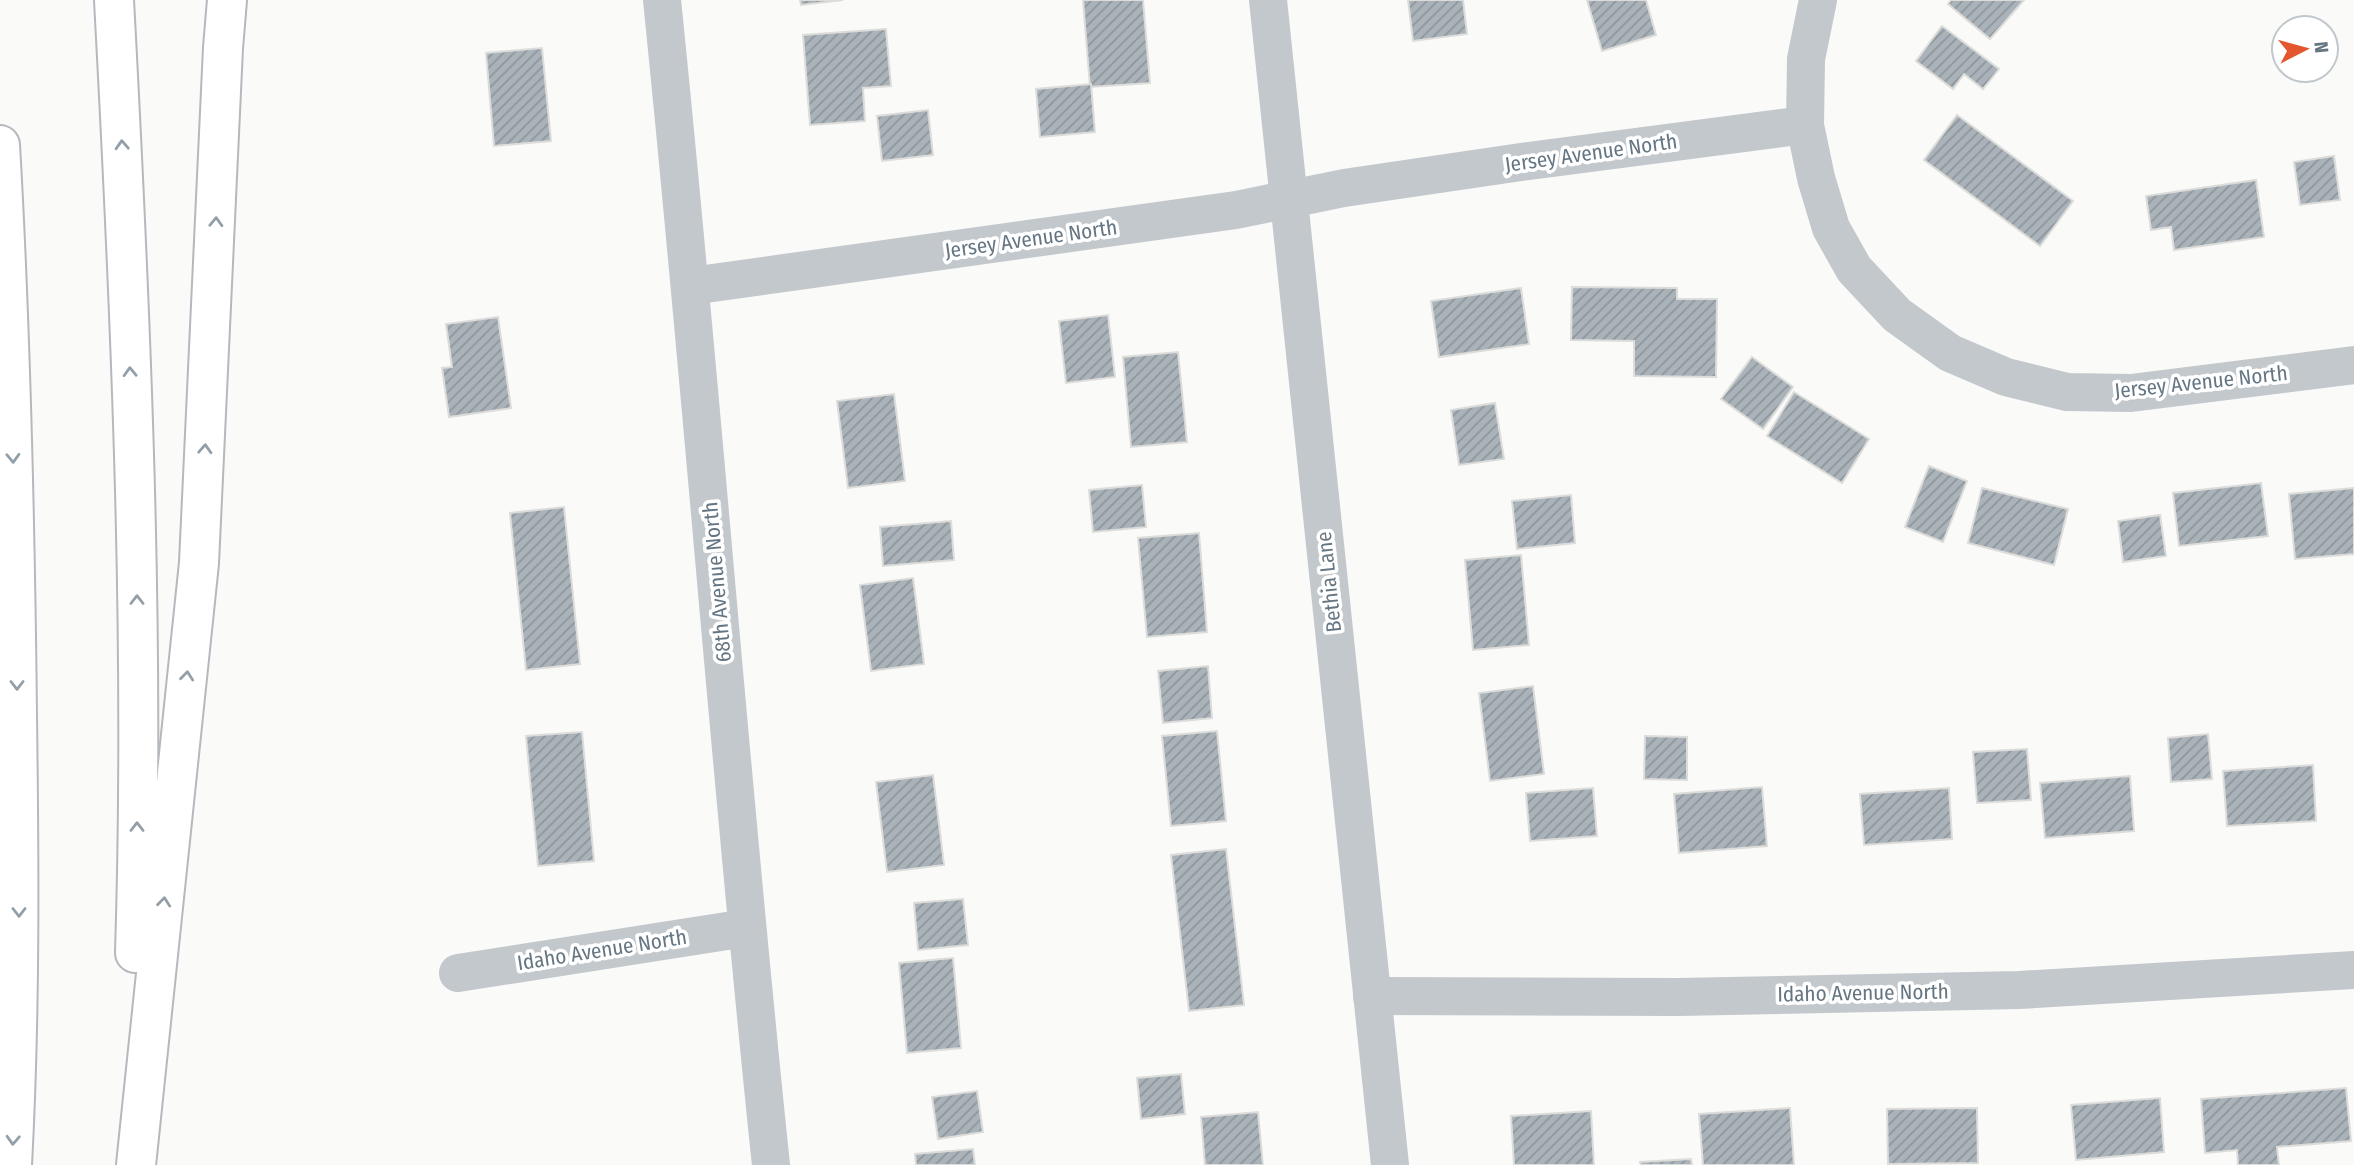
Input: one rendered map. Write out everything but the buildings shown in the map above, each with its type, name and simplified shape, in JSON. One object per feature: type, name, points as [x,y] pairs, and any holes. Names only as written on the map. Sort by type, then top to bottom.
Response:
[{"type":"highway","points":[[114,0],[137,590],[137,906],[129,1165]]},
{"type":"highway","points":[[136,1165],[199,563],[227,0]]},
{"type":"highway","points":[[0,145],[9,309],[16,570],[19,961],[12,1165]]},
{"type":"street","name":"68th Avenue North","points":[[662,0],[691,286],[746,928],[771,1165]]},
{"type":"street","name":"Bethia Lane","points":[[1268,0],[1390,1165]]},
{"type":"street","points":[[1805,125],[1806,59],[1818,0]]},
{"type":"street","name":"Jersey Avenue North","points":[[691,286],[1236,210],[1344,188],[1494,166],[1805,125],[1816,178],[1831,228],[1854,269],[1897,315],[1950,354],[2006,377],[2067,392],[2131,393],[2354,365]]},
{"type":"street","name":"Idaho Avenue North","points":[[458,973],[746,928]]},
{"type":"street","name":"Idaho Avenue North","points":[[1372,996],[1678,997],[2019,990],[2354,970]]}]
